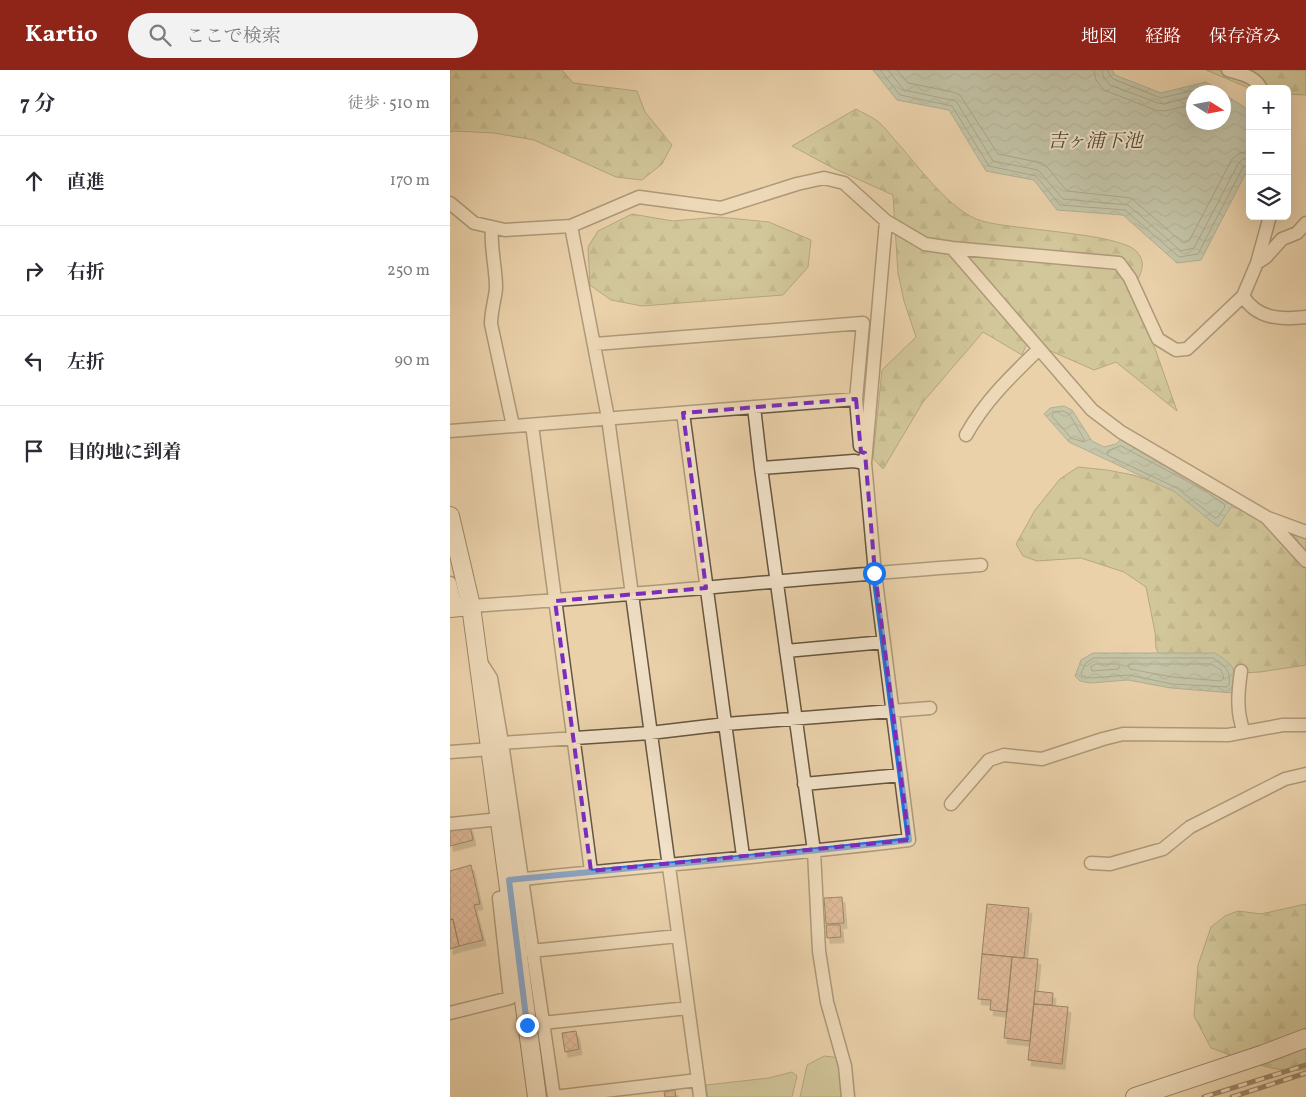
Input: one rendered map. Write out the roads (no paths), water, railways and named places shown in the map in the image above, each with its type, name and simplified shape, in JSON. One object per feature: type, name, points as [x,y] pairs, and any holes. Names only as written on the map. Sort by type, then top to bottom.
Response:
[{"type":"street","points":[[1228,70],[1250,77],[1260,85]]},
{"type":"street","points":[[450,203],[474,224],[505,230],[570,226],[639,198],[721,208],[797,184],[824,178],[844,184],[886,221],[925,244],[1119,263],[1130,278],[1158,339],[1176,350],[1187,349],[1243,296],[1258,263],[1269,220]]},
{"type":"street","points":[[450,1013],[510,998],[499,898],[514,885],[591,872],[909,840],[874,573],[865,458],[886,221]]},
{"type":"street","points":[[1258,263],[1282,239],[1297,233],[1306,223]]},
{"type":"street","points":[[570,226],[595,344],[608,418],[700,1097]]},
{"type":"street","points":[[492,227],[491,237],[496,288],[491,324],[513,426]]},
{"type":"street","points":[[952,248],[1092,410],[1122,432],[1266,517],[1306,532]]},
{"type":"street","points":[[1243,296],[1248,303],[1264,316],[1292,319],[1306,317]]},
{"type":"street","points":[[595,344],[863,323],[856,399],[861,452],[865,458]]},
{"type":"street","points":[[966,435],[999,388],[1039,349]]},
{"type":"street","points":[[450,431],[856,399]]},
{"type":"street","points":[[754,407],[814,851],[819,950],[827,1002],[845,1066],[848,1097]]},
{"type":"street","points":[[683,413],[743,856]]},
{"type":"street","points":[[532,425],[591,872]]},
{"type":"street","points":[[761,468],[854,461],[865,458]]},
{"type":"street","points":[[450,516],[459,607]]},
{"type":"street","points":[[1266,517],[1306,561]]},
{"type":"street","points":[[459,607],[555,601],[981,565]]},
{"type":"street","points":[[450,583],[478,657],[496,746],[538,1097]]},
{"type":"street","points":[[786,651],[884,642]]},
{"type":"street","points":[[1241,671],[1237,698],[1244,732]]},
{"type":"street","points":[[450,752],[572,738],[650,733],[726,724],[930,708]]},
{"type":"street","points":[[951,804],[990,760],[1004,755],[1042,759],[1123,734],[1228,735],[1283,725],[1306,725]]},
{"type":"street","points":[[496,746],[500,819],[531,951],[554,1097],[698,1080]]},
{"type":"street","points":[[1091,863],[1110,864],[1163,849],[1190,827],[1285,779],[1306,774]]},
{"type":"street","points":[[804,784],[901,775]]},
{"type":"street","points":[[450,824],[500,819]]},
{"type":"street","points":[[531,951],[678,936]]},
{"type":"street","points":[[542,1023],[688,1008]]},
{"type":"street","points":[[1135,1097],[1306,1038]]},
{"type":"water","name":"吉ヶ浦下池","points":[[873,70],[1112,70],[1115,75],[1161,93],[1186,87],[1186,130],[1231,130],[1231,99],[1246,108],[1246,173],[1201,260],[1177,263],[1123,215],[1057,210],[1034,180],[986,171],[949,110],[897,100]]},
{"type":"water","name":"吉ヶ浦下池","points":[[1206,82],[1211,85],[1194,85]]},
{"type":"water","points":[[1064,406],[1072,410],[1092,441],[1104,447],[1116,444],[1121,439],[1233,504],[1218,527],[1175,492],[1069,442],[1044,414],[1050,408]]},
{"type":"water","points":[[1093,653],[1215,653],[1227,661],[1233,669],[1235,678],[1233,693],[1171,688],[1128,680],[1090,683],[1080,681],[1075,676],[1081,660]]},
{"type":"railway","points":[[1204,1097],[1306,1065]]},
{"type":"railway","points":[[1232,1097],[1306,1073]]}]
